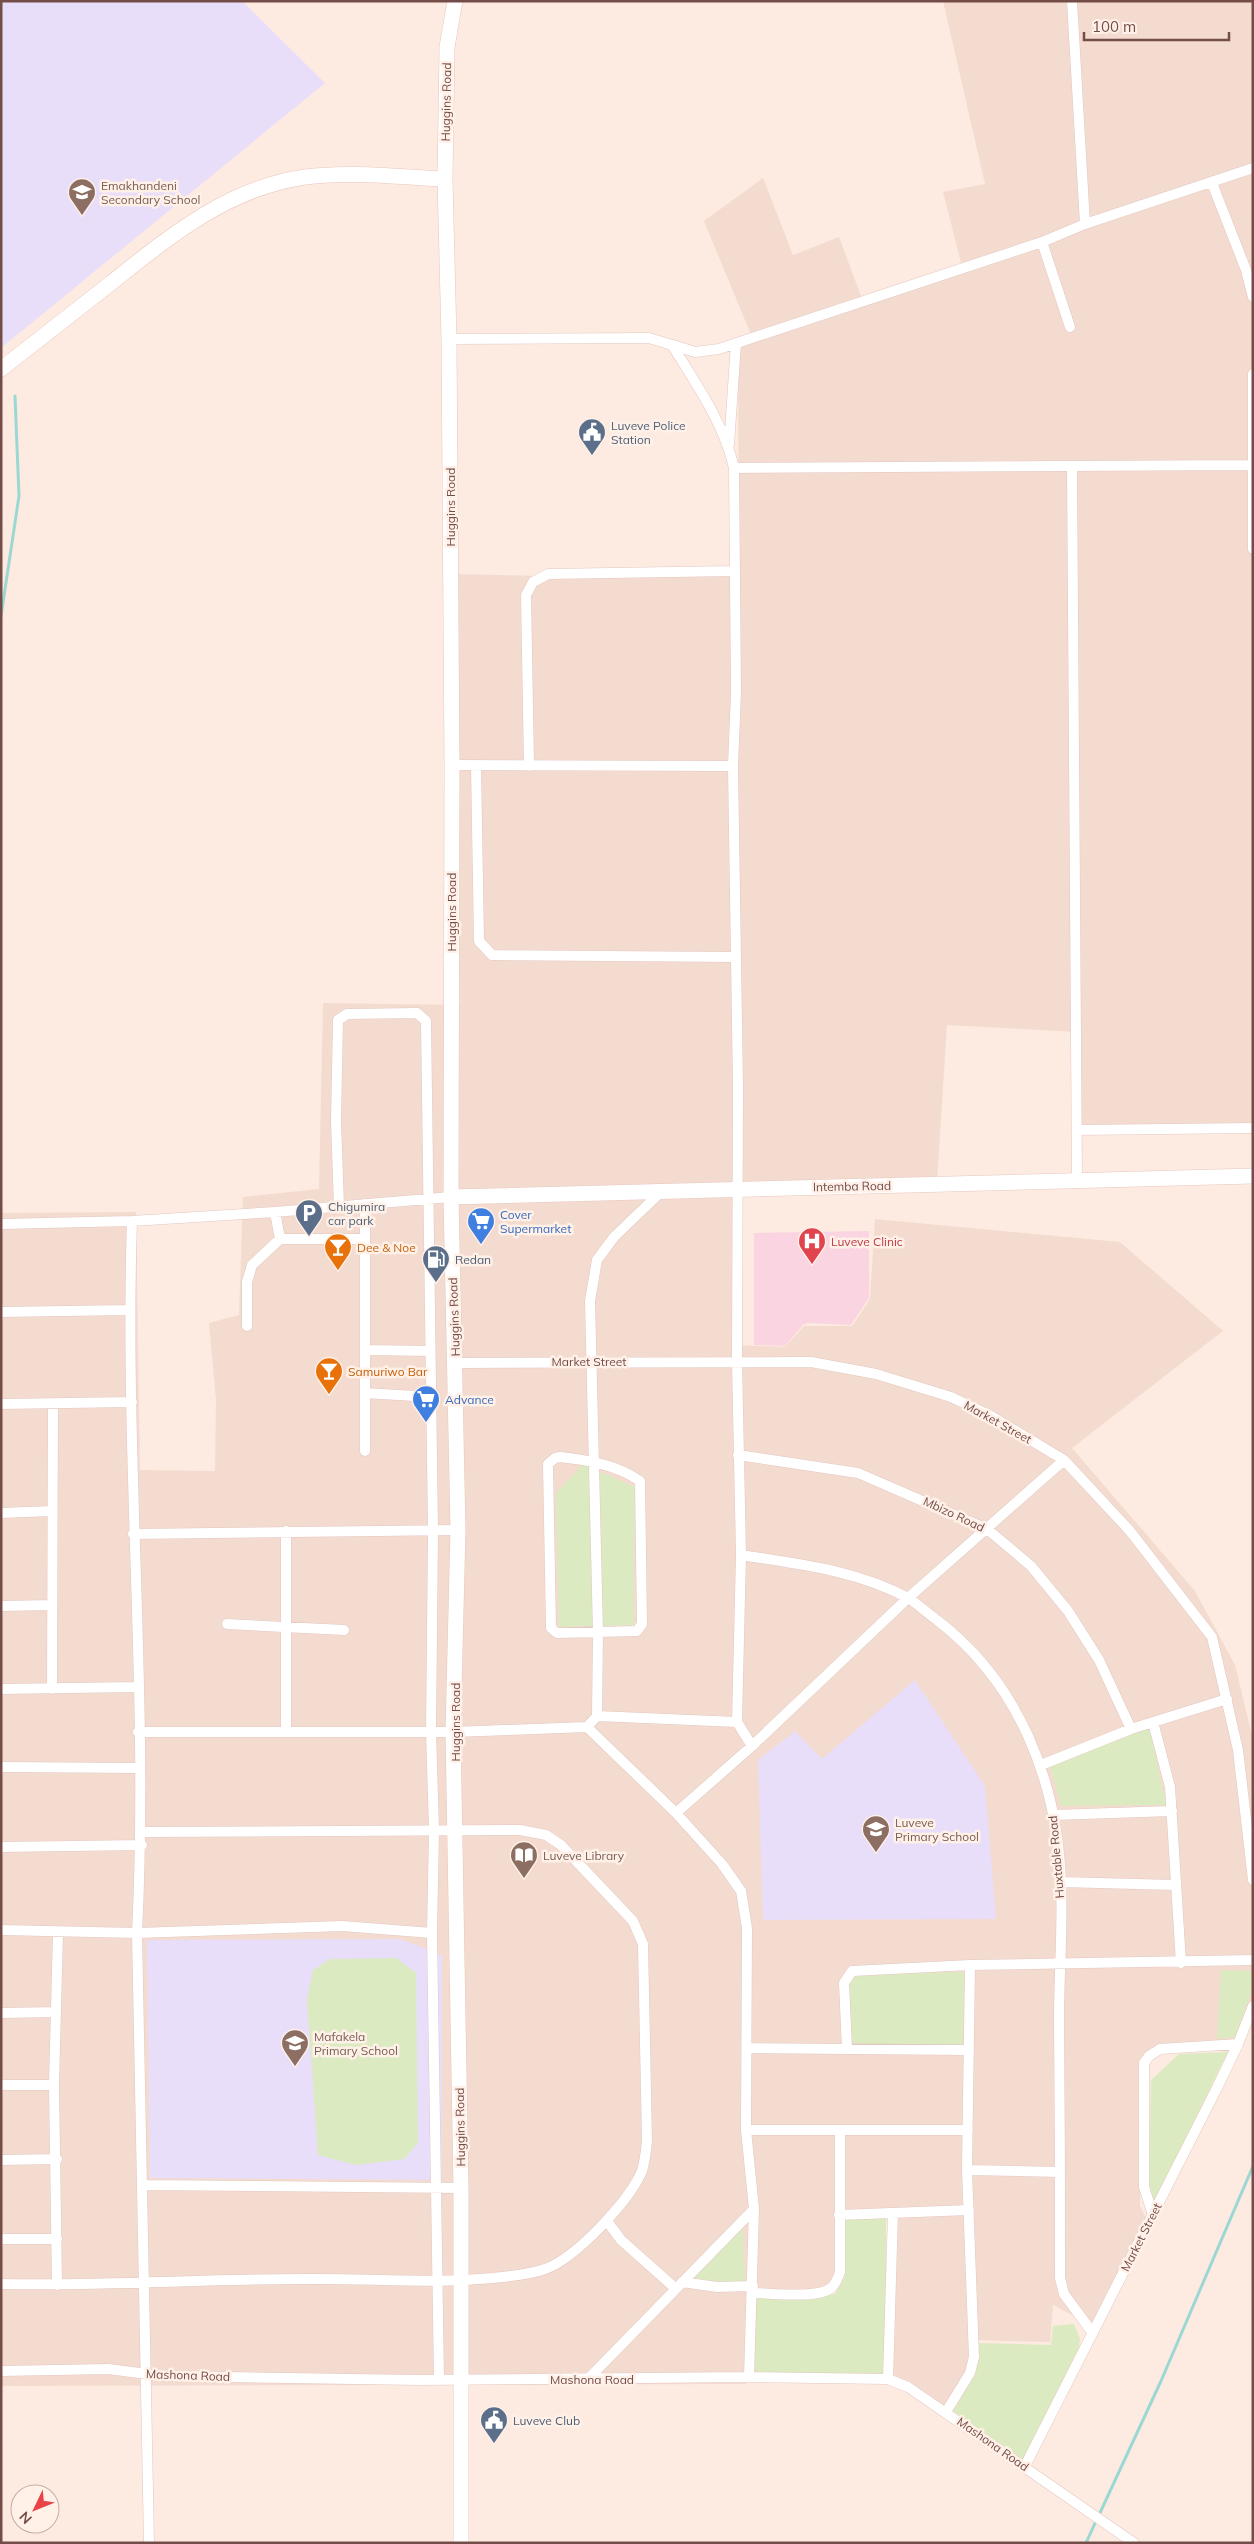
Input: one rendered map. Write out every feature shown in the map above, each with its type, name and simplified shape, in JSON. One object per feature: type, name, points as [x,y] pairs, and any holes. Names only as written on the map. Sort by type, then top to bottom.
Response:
[{"type":"street","name":"Huggins Road","points":[[455,1],[447,48],[445,178],[452,765],[451,1197],[456,1362],[458,1530],[453,1732],[462,2281],[460,2378],[461,2543]]},
{"type":"street","points":[[1072,1],[1085,224]]},
{"type":"street","points":[[448,339],[649,338],[695,352],[719,349],[1042,242],[1085,224],[1253,168]]},
{"type":"street","points":[[1,369],[180,228],[223,204],[257,189],[305,177],[445,178]]},
{"type":"street","points":[[1212,183],[1246,270],[1253,297]]},
{"type":"street","points":[[1042,242],[1070,327]]},
{"type":"street","points":[[729,446],[736,343]]},
{"type":"street","points":[[672,344],[709,405],[729,446],[734,468],[736,692],[733,766],[737,1361],[741,1555],[737,1722],[752,1746]]},
{"type":"street","points":[[1253,374],[1253,549]]},
{"type":"street","points":[[734,468],[1252,465]]},
{"type":"street","points":[[1072,467],[1077,1182]]},
{"type":"street","points":[[529,766],[526,595],[533,582],[548,574],[734,571]]},
{"type":"street","points":[[452,765],[733,766]]},
{"type":"street","points":[[476,765],[479,941],[484,949],[492,955],[735,957]]},
{"type":"street","points":[[339,1206],[336,1121],[338,1020],[347,1014],[417,1013],[424,1019],[433,1531],[431,1732],[434,1830],[432,1932],[439,2379]]},
{"type":"street","points":[[1078,1130],[1253,1128]]},
{"type":"street","name":"Intemba Road","points":[[451,1197],[737,1188],[1077,1182],[1253,1176]]},
{"type":"street","points":[[138,1732],[453,1732],[587,1727],[597,1716],[598,1633],[590,1301],[597,1260],[614,1237],[663,1190]]},
{"type":"street","points":[[1,1224],[132,1221],[275,1212],[451,1197]]},
{"type":"street","points":[[365,1204],[365,1451]]},
{"type":"street","points":[[275,1212],[280,1240]]},
{"type":"street","points":[[132,1221],[129,1310],[133,1534],[142,1832],[137,1932],[149,2543]]},
{"type":"street","points":[[247,1326],[247,1282],[252,1265],[280,1240],[364,1239]]},
{"type":"street","points":[[1,1312],[129,1310]]},
{"type":"street","points":[[365,1350],[430,1351]]},
{"type":"street","name":"Market Street","points":[[456,1362],[811,1362],[876,1374],[951,1397],[991,1416],[1064,1460],[1130,1531],[1212,1637],[1227,1699],[1242,1781],[1253,1880]]},
{"type":"street","points":[[365,1393],[430,1397]]},
{"type":"street","points":[[1,1404],[132,1402]]},
{"type":"street","points":[[52,1689],[53,1404]]},
{"type":"street","name":"Mbizo Road","points":[[738,1455],[858,1472],[988,1529],[1031,1566],[1068,1611],[1099,1660],[1131,1729]]},
{"type":"street","points":[[560,1457],[594,1461],[630,1474],[640,1481],[641,1628],[638,1631],[598,1633],[557,1633],[551,1628],[548,1464],[550,1460],[560,1457]]},
{"type":"street","points":[[676,1813],[752,1746],[908,1598],[1064,1460]]},
{"type":"street","points":[[1,1514],[52,1511]]},
{"type":"street","points":[[133,1534],[458,1530]]},
{"type":"street","points":[[286,1531],[286,1732]]},
{"type":"street","name":"Huxtable Road","points":[[741,1555],[832,1570],[858,1577],[908,1598],[958,1636],[981,1659],[1014,1707],[1041,1765],[1053,1815],[1061,1882],[1059,1965],[1061,2286],[1069,2301],[1092,2332]]},
{"type":"street","points":[[1,1606],[52,1605]]},
{"type":"street","points":[[227,1624],[344,1630]]},
{"type":"street","points":[[1,1689],[138,1687]]},
{"type":"street","points":[[1041,1765],[1131,1729],[1227,1699]]},
{"type":"street","points":[[597,1716],[737,1722]]},
{"type":"street","points":[[1153,1722],[1170,1787],[1174,1885],[1181,1963]]},
{"type":"street","points":[[587,1727],[676,1813],[722,1864],[741,1891],[744,1902],[747,1928],[746,2130],[754,2208],[749,2377]]},
{"type":"street","points":[[1,1767],[139,1768]]},
{"type":"street","points":[[1053,1815],[1172,1811]]},
{"type":"street","points":[[1,2284],[57,2285],[305,2278],[462,2281],[516,2275],[554,2265],[565,2259],[607,2221],[632,2188],[642,2171],[646,2155],[642,1944],[640,1933],[634,1921],[561,1845],[546,1835],[520,1830],[142,1832]]},
{"type":"street","points":[[1,1847],[142,1845]]},
{"type":"street","points":[[1061,1882],[1174,1885]]},
{"type":"street","points":[[1,1930],[137,1932],[342,1926],[432,1932]]},
{"type":"street","points":[[57,2285],[57,2159],[54,2085],[58,1932]]},
{"type":"street","points":[[847,2049],[844,1983],[852,1971],[970,1965],[1181,1963],[1253,1960]]},
{"type":"street","points":[[946,2412],[970,2373],[974,2357],[967,2170],[970,1965]]},
{"type":"street","name":"Market Street","points":[[1025,2466],[1238,2044],[1253,2006]]},
{"type":"street","points":[[1,2013],[56,2012]]},
{"type":"street","points":[[1153,2215],[1144,2187],[1144,2063],[1160,2049],[1238,2044]]},
{"type":"street","points":[[747,2048],[969,2050]]},
{"type":"street","points":[[1,2085],[54,2085]]},
{"type":"street","points":[[746,2130],[968,2130]]},
{"type":"street","points":[[607,2221],[621,2240],[678,2285],[811,2294],[831,2288],[840,2272],[840,2130]]},
{"type":"street","points":[[1,2160],[57,2159]]},
{"type":"street","points":[[967,2170],[1060,2172]]},
{"type":"street","points":[[142,2185],[461,2188]]},
{"type":"street","points":[[588,2379],[754,2208]]},
{"type":"street","points":[[839,2215],[969,2210]]},
{"type":"street","points":[[888,2379],[893,2213]]},
{"type":"street","points":[[1,2239],[57,2239]]},
{"type":"street","name":"Mashona Road","points":[[1,2370],[108,2369],[145,2375],[439,2379],[749,2377],[888,2379],[908,2387],[946,2412],[1134,2543]]},
{"type":"shaded area","name":"Emakhandeni Secondary School","points":[[1,1],[242,1],[325,83],[1,348]]},
{"type":"shaded area","points":[[943,1],[1253,1],[1253,1126],[1080,1128],[1079,1032],[947,1025],[937,1181],[734,1184],[736,1345],[785,1347],[804,1326],[852,1326],[870,1299],[875,1219],[1120,1242],[1223,1331],[1072,1448],[1195,1591],[1235,1665],[1253,1739],[1253,2017],[1244,2040],[1158,2045],[1146,2053],[1141,2062],[1140,2206],[1146,2218],[1091,2325],[1053,2305],[1050,2342],[970,2340],[967,2372],[944,2405],[910,2383],[892,2376],[894,2361],[895,2209],[837,2267],[832,2281],[820,2289],[747,2290],[746,2384],[1,2386],[1,1213],[136,1212],[140,1470],[215,1471],[216,1400],[209,1323],[239,1315],[243,1197],[319,1189],[323,1003],[460,1005],[453,574],[549,576],[739,573],[738,345],[754,342],[704,221],[763,178],[793,255],[839,237],[864,304],[963,270],[943,192],[985,184]]},
{"type":"shaded area","name":"Luveve Clinic","points":[[869,1231],[869,1298],[851,1325],[808,1323],[803,1325],[785,1346],[754,1345],[754,1233]]},
{"type":"shaded area","name":"Luveve Primary School","points":[[915,1680],[985,1786],[996,1919],[763,1920],[758,1760],[795,1731],[822,1759]]},
{"type":"shaded area","name":"Mafakela Primary School","points":[[400,1939],[442,1955],[442,2180],[150,2178],[147,1940]]},
{"type":"green space","points":[[583,1464],[635,1487],[634,1625],[559,1627],[556,1493]]},
{"type":"green space","points":[[1150,1728],[1166,1805],[1061,1806],[1050,1766]]},
{"type":"green space","points":[[396,1958],[416,1973],[418,2143],[404,2159],[356,2165],[318,2155],[307,2000],[313,1970],[330,1959]]},
{"type":"green space","points":[[1221,1970],[1252,1971],[1251,1993],[1235,2037],[1217,2039]]},
{"type":"green space","points":[[964,1972],[963,2045],[852,2045],[847,1983],[856,1974]]},
{"type":"green space","points":[[1228,2052],[1153,2205],[1149,2181],[1151,2080],[1179,2054]]},
{"type":"green space","points":[[886,2217],[886,2362],[883,2374],[753,2374],[756,2297],[811,2298],[835,2294],[845,2276],[842,2218]]},
{"type":"green space","points":[[743,2226],[745,2283],[688,2280]]},
{"type":"green space","points":[[1074,2324],[1080,2339],[1079,2347],[1024,2461],[952,2410],[976,2343],[1051,2345],[1053,2326]]},
{"type":"waterway","points":[[1,616],[19,496],[15,396]]},
{"type":"waterway","points":[[1099,2515],[1161,2381],[1253,2166]]},
{"type":"waterway","points":[[1086,2543],[1096,2521]]},
{"type":"place","name":"Emakhandeni Secondary School","points":[[82,216]]},
{"type":"place","name":"Luveve Police Station","points":[[592,456]]},
{"type":"place","name":"Chigumira car park","points":[[309,1237]]},
{"type":"place","name":"Cover Supermarket","points":[[481,1245]]},
{"type":"place","name":"Luveve Clinic","points":[[812,1265]]},
{"type":"place","name":"Dee & Noe","points":[[338,1271]]},
{"type":"place","name":"Redan","points":[[436,1283]]},
{"type":"place","name":"Samuriwo Bar","points":[[329,1395]]},
{"type":"place","name":"Advance","points":[[426,1423]]},
{"type":"place","name":"Luveve Primary School","points":[[876,1853]]},
{"type":"place","name":"Luveve Library","points":[[524,1879]]},
{"type":"place","name":"Mafakela Primary School","points":[[295,2067]]},
{"type":"place","name":"Luveve Club","points":[[494,2444]]}]
